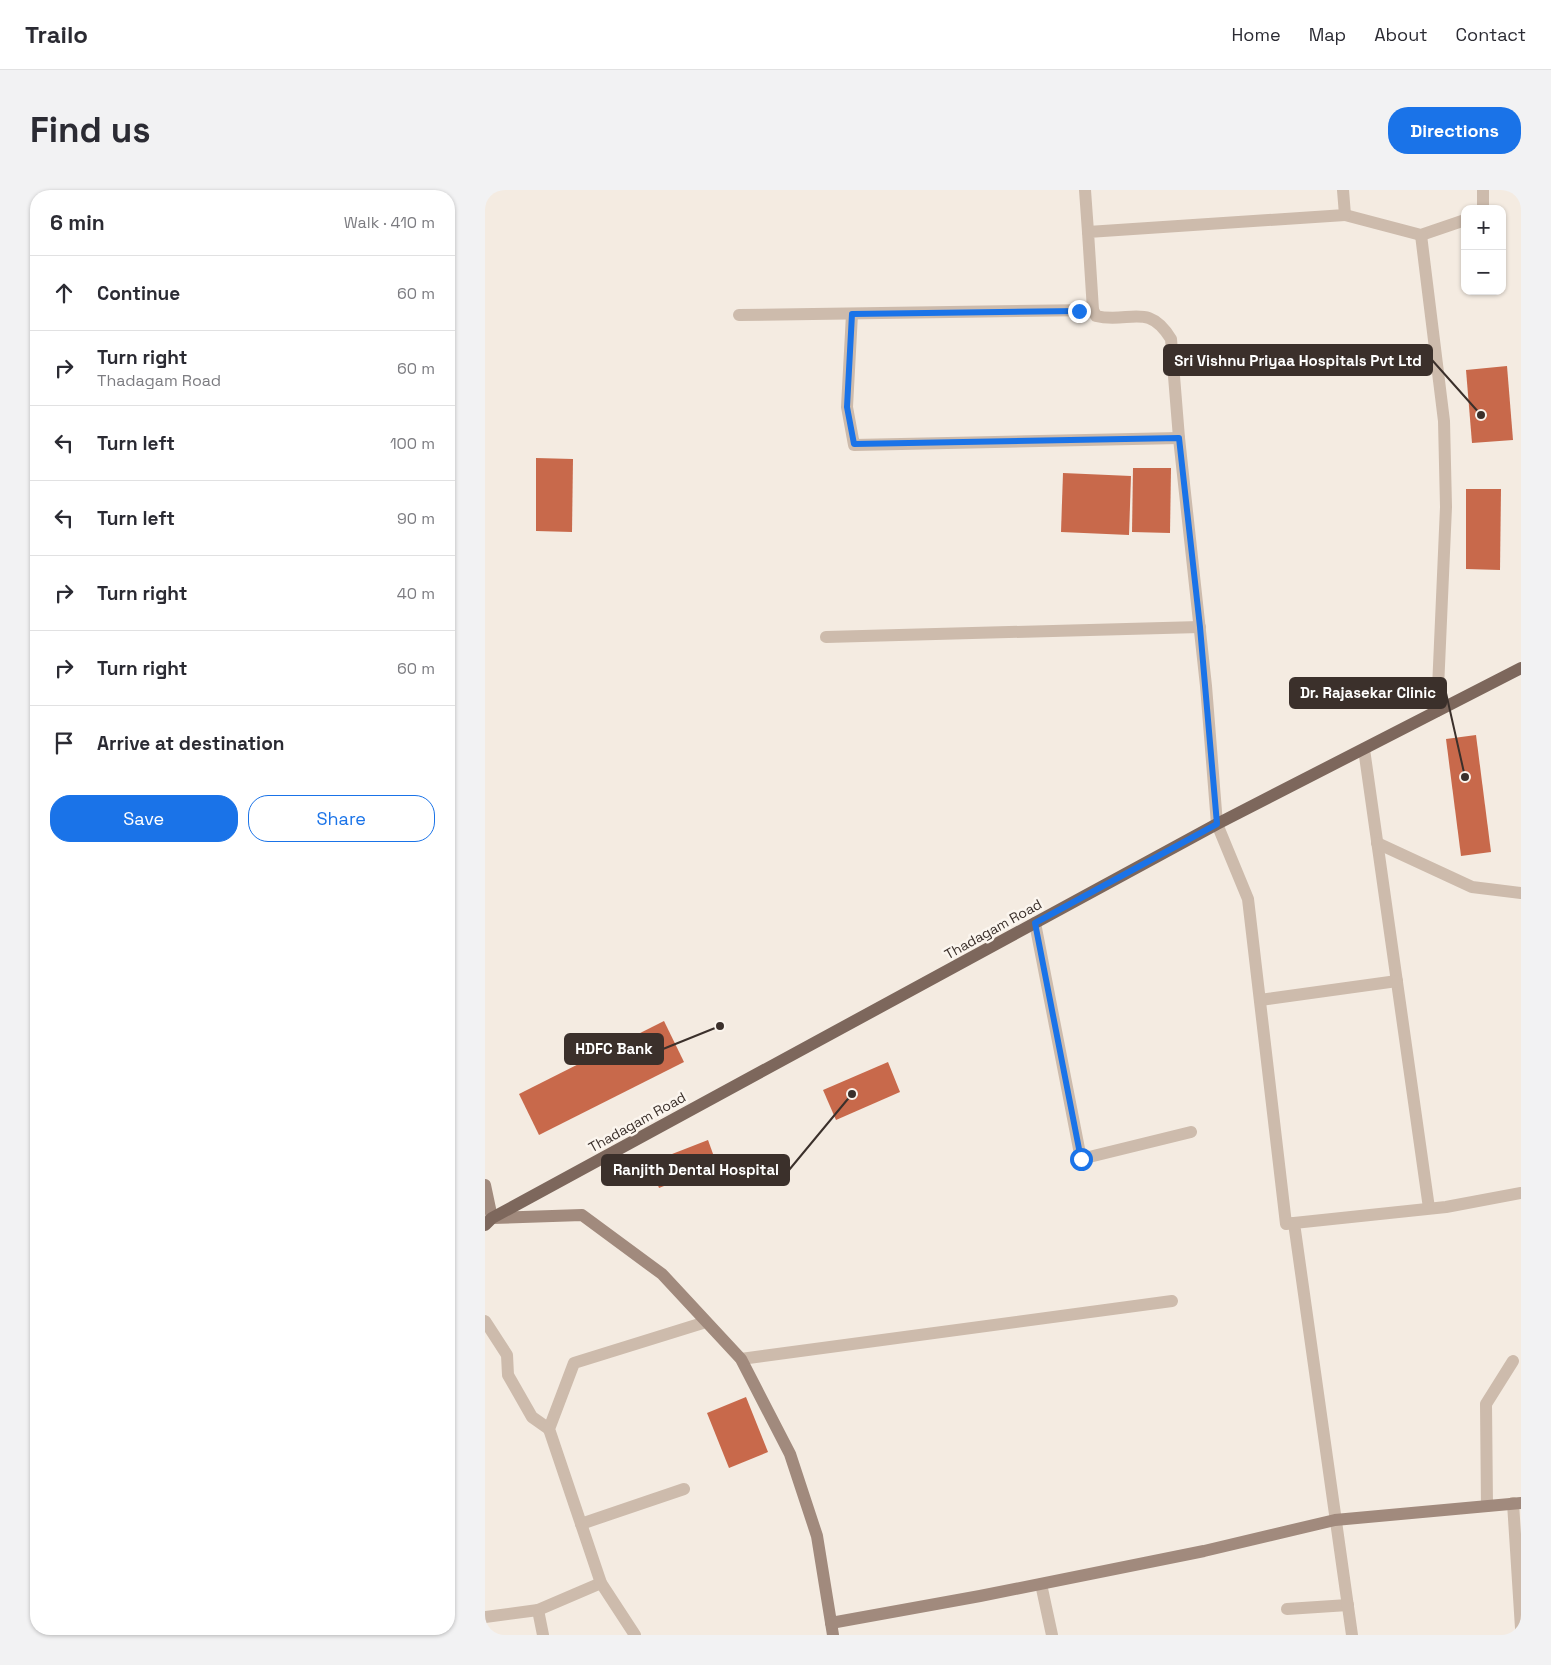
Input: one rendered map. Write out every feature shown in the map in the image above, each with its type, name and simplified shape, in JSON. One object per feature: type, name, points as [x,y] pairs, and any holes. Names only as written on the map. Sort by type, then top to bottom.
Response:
[{"type":"main road","name":"Thadagam Road","points":[[488,1221],[1217,824],[1521,668]]},
{"type":"street","points":[[1085,190],[1093,310],[1096,316],[1144,316],[1163,326],[1171,339],[1179,438],[1200,627],[1217,824],[1247,899],[1286,1224],[1429,1208],[1521,1193]]},
{"type":"street","points":[[1343,190],[1345,215]]},
{"type":"street","points":[[1483,190],[1483,205]]},
{"type":"street","points":[[1088,232],[1345,215],[1421,235],[1461,221]]},
{"type":"street","points":[[1421,235],[1444,421],[1446,507],[1437,712]]},
{"type":"street","points":[[739,315],[1093,310]]},
{"type":"street","points":[[852,314],[847,407],[854,444],[1179,438]]},
{"type":"street","points":[[826,637],[1200,627]]},
{"type":"street","points":[[1364,749],[1429,1208]]},
{"type":"street","points":[[1377,843],[1472,887],[1521,893]]},
{"type":"street","points":[[1035,923],[1081,1159],[1191,1132]]},
{"type":"street","points":[[1259,1000],[1397,981]]},
{"type":"street","points":[[485,1185],[488,1221],[582,1215],[662,1274],[741,1359],[790,1454],[817,1536],[832,1629],[1204,1551],[1335,1520],[1517,1503],[1521,1628]]},
{"type":"street","points":[[1294,1222],[1352,1635]]},
{"type":"street","points":[[741,1359],[1172,1301]]},
{"type":"street","points":[[485,1321],[507,1355],[508,1375],[532,1417],[549,1429],[601,1583],[635,1635]]},
{"type":"street","points":[[549,1429],[573,1363],[706,1322]]},
{"type":"street","points":[[1487,1506],[1485,1404],[1513,1360]]},
{"type":"street","points":[[581,1524],[684,1489]]},
{"type":"street","points":[[485,1617],[538,1610],[601,1583]]},
{"type":"street","points":[[1041,1584],[1052,1635]]},
{"type":"street","points":[[1287,1609],[1348,1605]]},
{"type":"street","points":[[538,1610],[543,1635]]},
{"type":"building","points":[[1507,366],[1513,440],[1472,443],[1466,370]]},
{"type":"building","points":[[536,458],[573,459],[572,532],[536,531]]},
{"type":"building","points":[[1133,468],[1171,468],[1170,533],[1132,532]]},
{"type":"building","points":[[1063,473],[1131,476],[1129,535],[1061,532]]},
{"type":"building","points":[[1466,489],[1501,489],[1500,570],[1466,569]]},
{"type":"building","points":[[1476,735],[1491,852],[1461,856],[1446,739]]},
{"type":"building","points":[[664,1021],[684,1062],[539,1135],[519,1094]]},
{"type":"building","points":[[888,1062],[900,1092],[836,1120],[823,1090]]},
{"type":"building","points":[[708,1140],[717,1165],[659,1188],[649,1163]]},
{"type":"building","points":[[746,1397],[768,1452],[729,1468],[707,1413]]},
{"type":"place","name":"Sri Vishnu Priyaa Hospitals Pvt Ltd","points":[[1481,415]]},
{"type":"place","name":"Dr. Rajasekar Clinic","points":[[1465,777]]},
{"type":"place","name":"HDFC Bank","points":[[720,1026]]},
{"type":"place","name":"Ranjith Dental Hospital","points":[[852,1094]]},
{"type":"route","points":[[1079,311],[852,314],[847,407],[854,444],[1179,438],[1200,627],[1217,824],[1035,923],[1081,1159]]}]
